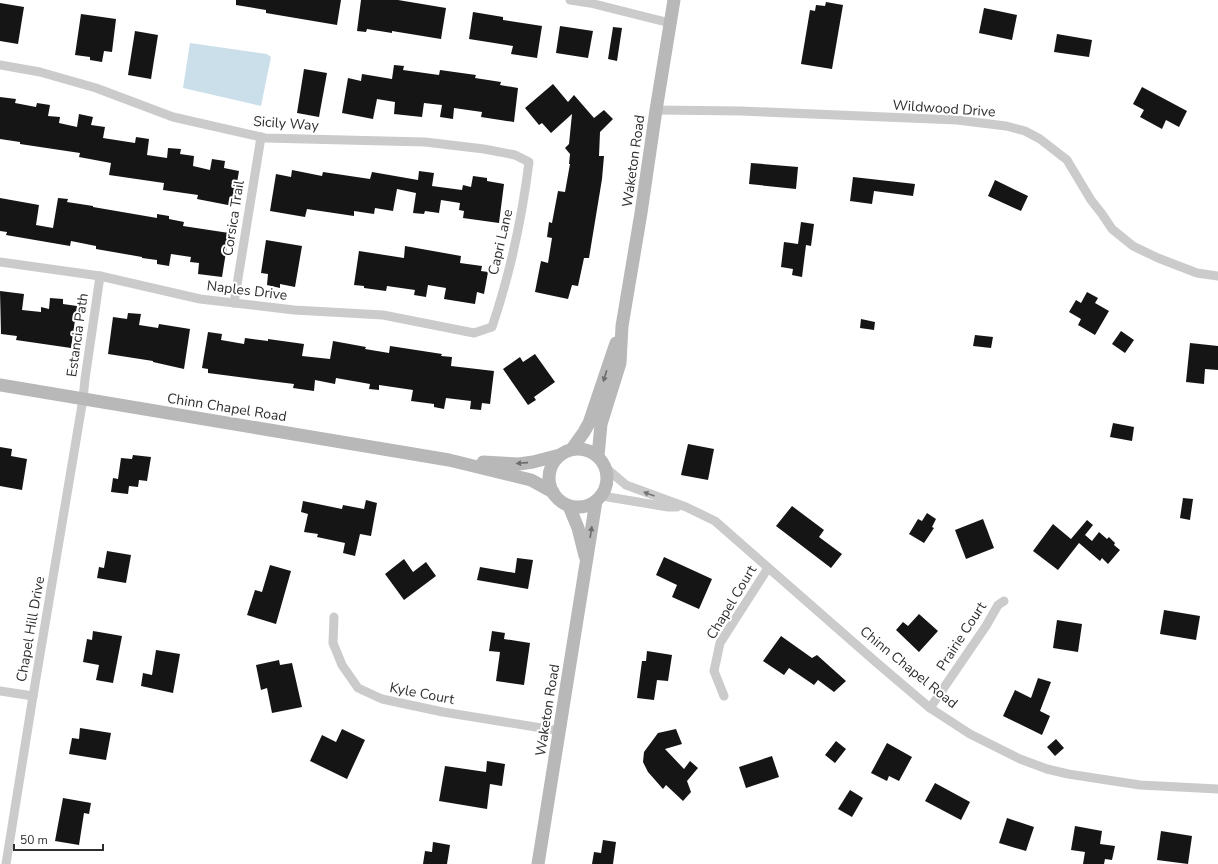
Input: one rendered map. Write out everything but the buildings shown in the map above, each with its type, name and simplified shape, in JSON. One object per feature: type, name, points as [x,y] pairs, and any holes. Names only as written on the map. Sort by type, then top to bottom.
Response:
[{"type":"street","points":[[570,0],[590,3],[670,23]]},
{"type":"street","name":"Waketon Road","points":[[598,456],[601,424],[620,363],[622,326],[674,0]]},
{"type":"street","name":"Sicily Way","points":[[0,65],[40,72],[96,88],[173,117],[261,137],[425,142],[484,148],[516,155],[529,162]]},
{"type":"street","name":"Wildwood Drive","points":[[656,110],[741,111],[957,120],[1006,126],[1025,131],[1040,139],[1067,160],[1091,200],[1112,229],[1133,246],[1158,258],[1197,273],[1218,276]]},
{"type":"street","name":"Corsica Trail","points":[[234,303],[261,137]]},
{"type":"street","name":"Capri Lane","points":[[492,327],[500,304],[523,207],[529,162]]},
{"type":"street","name":"Naples Drive","points":[[0,262],[100,276],[200,299],[294,310],[383,315],[474,333],[492,327]]},
{"type":"street","name":"Estancia Path","points":[[83,399],[100,276]]},
{"type":"street","name":"Waketon Road","points":[[566,452],[584,432],[592,416],[622,326]]},
{"type":"street","name":"Chinn Chapel Road","points":[[0,385],[450,460],[531,480],[553,492]]},
{"type":"street","name":"Chapel Hill Drive","points":[[6,864],[83,399]]},
{"type":"street","points":[[585,449],[592,451],[598,456],[606,468],[607,483],[599,498],[584,507],[569,506],[563,502],[553,492],[549,478],[555,459],[566,452],[585,449]]},
{"type":"street","name":"Chinn Chapel Road","points":[[450,460],[519,464],[533,462],[566,452]]},
{"type":"street","name":"Chinn Chapel Road","points":[[606,468],[626,485],[686,507],[715,521],[877,664],[930,708],[970,734],[1020,759],[1068,774],[1140,785],[1218,789]]},
{"type":"street","name":"Waketon Road","points":[[538,864],[586,562],[599,498]]},
{"type":"street","name":"Chinn Chapel Road","points":[[599,498],[668,507],[686,507]]},
{"type":"street","name":"Waketon Road","points":[[569,506],[578,528],[586,562]]},
{"type":"street","name":"Chapel Court","points":[[724,696],[714,671],[720,643],[768,568]]},
{"type":"street","name":"Prairie Court","points":[[930,708],[986,626],[998,605],[1004,601]]},
{"type":"street","name":"Kyle Court","points":[[334,617],[332,644],[342,665],[358,688],[389,701],[443,712],[560,731]]},
{"type":"street","points":[[0,691],[33,696]]},
{"type":"water","points":[[190,43],[267,54],[271,57],[261,106],[183,88]]}]
